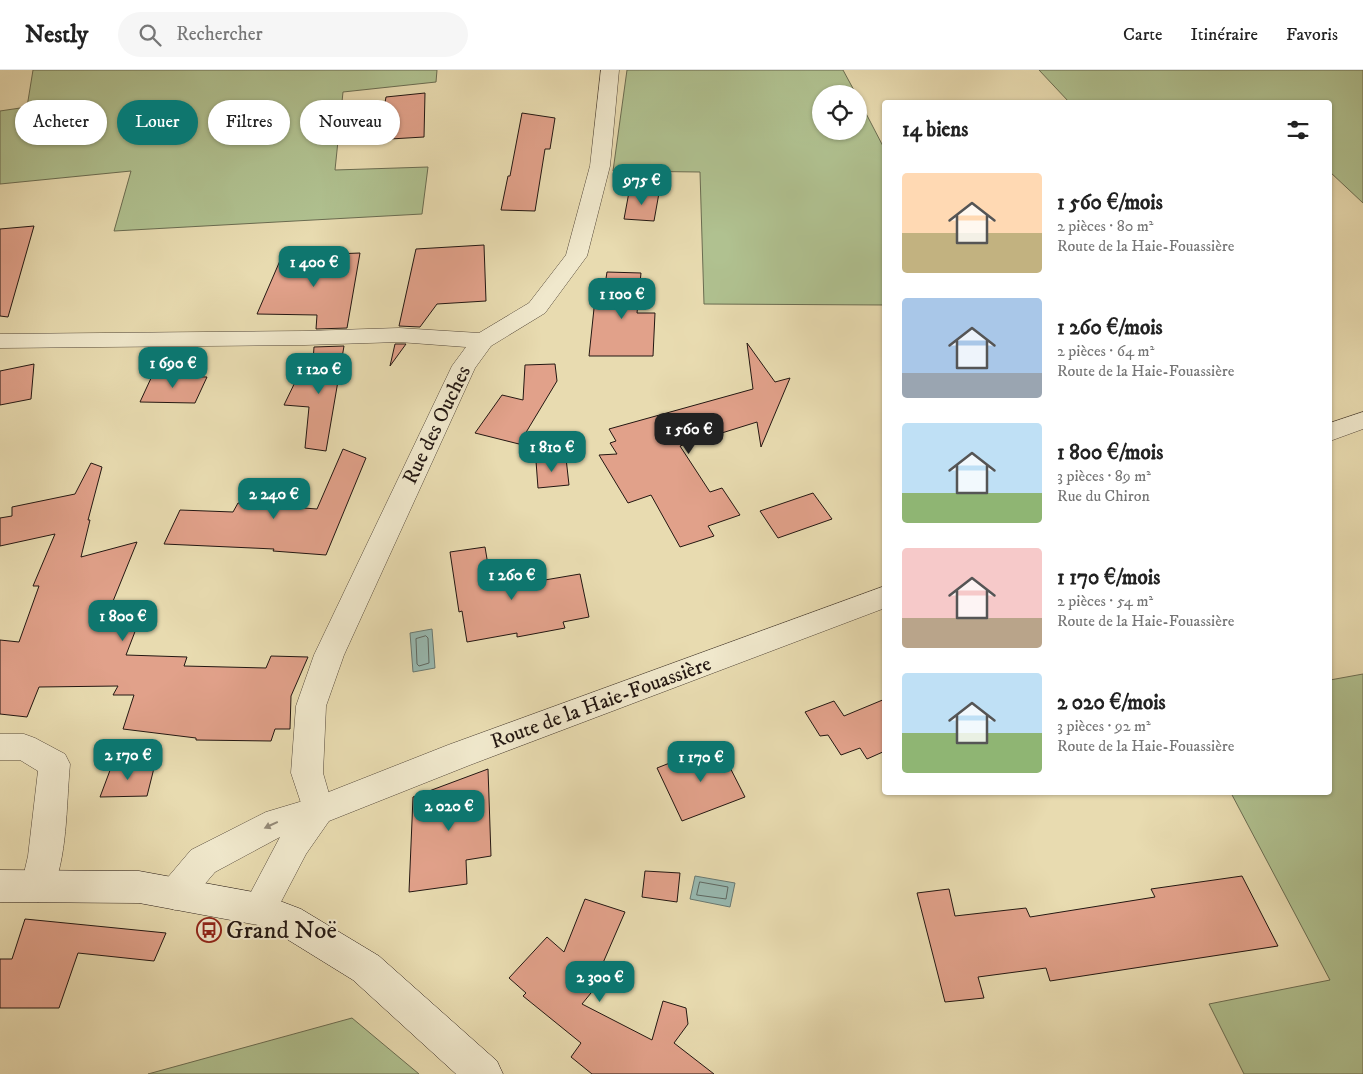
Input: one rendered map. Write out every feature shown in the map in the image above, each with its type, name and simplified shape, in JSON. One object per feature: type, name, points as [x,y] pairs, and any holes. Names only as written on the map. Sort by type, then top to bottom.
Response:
[{"type":"street","name":"Rue des Ouches","points":[[318,811],[307,773],[311,706],[329,655],[464,366],[483,341],[537,308],[576,256],[600,166],[610,70]]},
{"type":"street","points":[[0,341],[305,338],[399,335],[483,341]]},
{"type":"street","points":[[1332,431],[1363,420]]},
{"type":"street","name":"Route de la Haie-Fouassière","points":[[175,894],[204,861],[232,844],[276,822],[318,811],[459,755],[882,598]]},
{"type":"street","points":[[0,746],[24,746],[54,764],[45,856],[38,886]]},
{"type":"street","points":[[259,909],[294,844],[318,811]]},
{"type":"street","points":[[0,886],[139,887],[259,909],[289,922],[366,968],[484,1074]]},
{"type":"green space","points":[[33,70],[437,70],[436,82],[343,92],[342,100],[300,100],[300,145],[338,145],[335,170],[428,167],[422,214],[114,231],[131,171],[0,184],[0,111],[15,109],[15,145],[107,145],[107,100],[28,100]]},
{"type":"green space","points":[[627,70],[843,70],[851,85],[812,85],[812,140],[867,140],[867,115],[882,144],[882,305],[704,304],[700,172],[613,171]]},
{"type":"green space","points":[[1039,70],[1363,70],[1363,203],[1332,174],[1332,100],[1067,100]]},
{"type":"green space","points":[[1363,674],[1363,1074],[1244,1074],[1209,1004],[1330,980],[1232,795],[1332,795],[1332,680]]},
{"type":"green space","points":[[352,1018],[419,1074],[148,1074]]},
{"type":"water","points":[[432,629],[435,668],[413,672],[410,633]]},
{"type":"water","points":[[695,876],[735,883],[730,907],[690,899]]},
{"type":"building","points":[[425,93],[424,137],[400,138],[400,100],[385,100],[386,97]]},
{"type":"building","points":[[522,113],[555,118],[550,149],[545,149],[535,211],[501,210],[508,176],[510,176]]},
{"type":"building","points":[[629,192],[659,193],[654,221],[624,219]]},
{"type":"building","points":[[34,226],[8,317],[0,316],[0,229]]},
{"type":"building","points":[[484,245],[486,301],[437,304],[420,327],[399,326],[416,249]]},
{"type":"building","points":[[360,253],[347,328],[316,329],[317,315],[257,314],[282,256]]},
{"type":"building","points":[[607,272],[641,273],[637,313],[655,313],[653,356],[589,356],[595,299],[603,298]]},
{"type":"building","points":[[747,343],[775,382],[790,378],[761,447],[757,422],[680,446],[710,492],[722,488],[740,515],[708,526],[714,536],[680,547],[651,495],[628,503],[599,455],[617,454],[610,443],[616,441],[609,429],[753,389]]},
{"type":"building","points":[[395,344],[406,344],[390,366]]},
{"type":"building","points":[[344,346],[326,451],[305,448],[309,407],[284,405],[299,374],[312,375],[314,347]]},
{"type":"building","points":[[34,364],[31,399],[0,405],[0,371]]},
{"type":"building","points":[[555,364],[557,381],[519,444],[475,433],[502,395],[523,400],[525,365]]},
{"type":"building","points":[[152,376],[207,377],[195,403],[140,402]]},
{"type":"building","points":[[343,449],[366,458],[326,555],[273,551],[274,549],[164,544],[180,510],[233,512],[238,503],[317,509]]},
{"type":"building","points":[[566,458],[569,485],[538,488],[536,461]]},
{"type":"building","points":[[91,463],[102,467],[88,520],[90,520],[81,557],[137,542],[107,616],[141,616],[126,655],[187,657],[184,666],[266,668],[271,656],[308,657],[291,696],[290,729],[275,729],[271,741],[196,740],[196,738],[123,729],[134,695],[113,695],[118,686],[39,687],[27,717],[0,714],[0,640],[19,642],[39,586],[33,586],[55,534],[0,546],[0,518],[12,516],[12,507],[75,494]]},
{"type":"building","points":[[813,493],[832,519],[778,538],[760,511]]},
{"type":"building","points":[[485,547],[492,589],[580,574],[589,617],[563,622],[565,628],[517,637],[517,633],[467,642],[462,611],[459,612],[450,552]]},
{"type":"building","points":[[882,700],[882,752],[867,759],[860,748],[841,755],[828,735],[820,736],[805,712],[834,701],[844,716]]},
{"type":"building","points":[[718,744],[745,797],[682,821],[657,768]]},
{"type":"building","points":[[155,764],[147,796],[100,797],[112,765]]},
{"type":"building","points":[[488,769],[491,856],[466,860],[467,884],[409,892],[413,797]]},
{"type":"building","points":[[645,871],[680,873],[677,902],[642,897]]},
{"type":"building","points":[[1242,876],[1278,946],[1050,981],[1046,968],[978,977],[984,998],[945,1002],[917,893],[949,889],[955,916],[1026,908],[1030,917],[1155,897],[1151,889]]},
{"type":"building","points":[[585,899],[625,912],[596,979],[600,982],[582,1004],[652,1040],[663,1001],[686,1008],[688,1024],[674,1043],[714,1074],[592,1074],[571,1057],[581,1043],[523,996],[526,993],[509,978],[547,937],[564,952]]},
{"type":"building","points":[[25,919],[166,933],[154,961],[78,953],[59,1008],[0,1008],[0,959],[12,959]]},
{"type":"place","name":"Grand Noë","points":[[209,930]]}]
